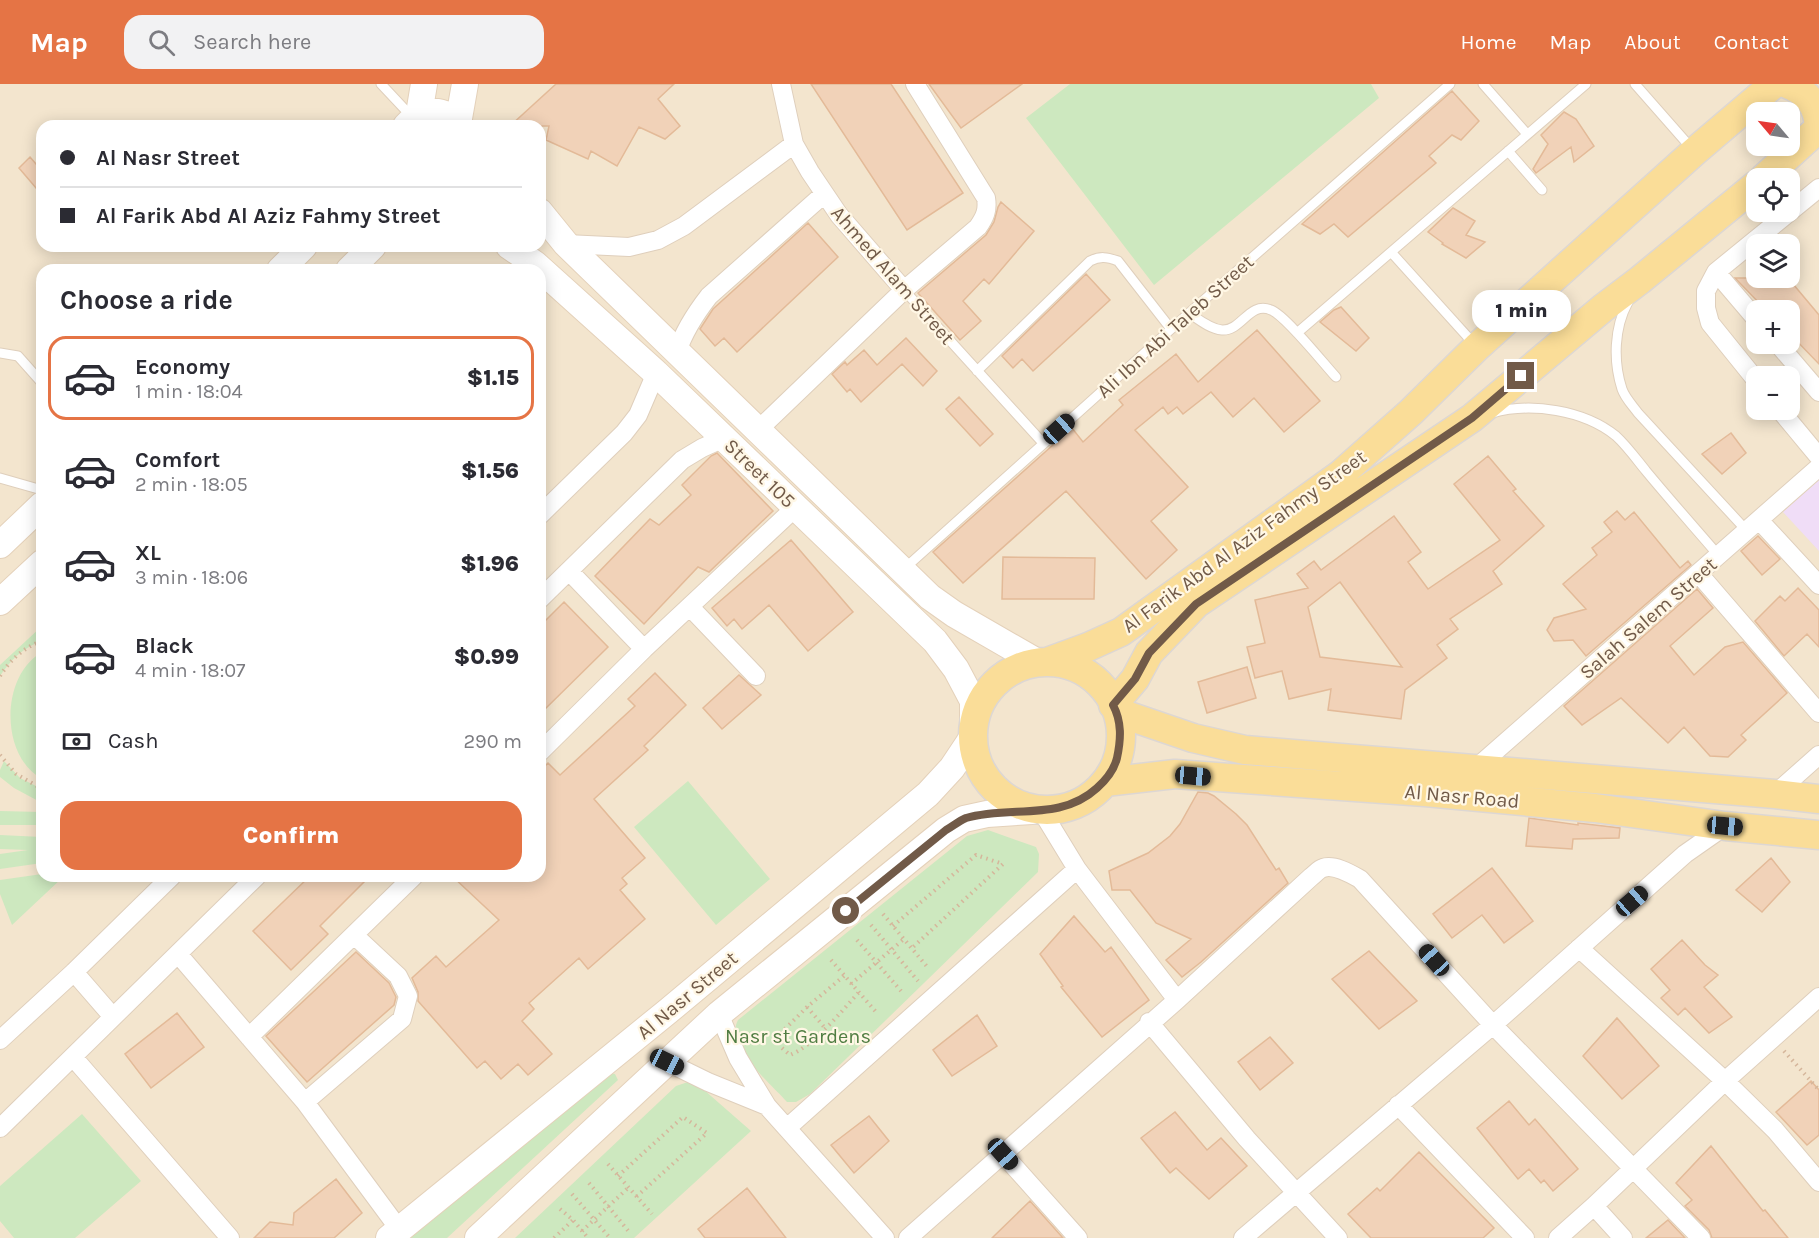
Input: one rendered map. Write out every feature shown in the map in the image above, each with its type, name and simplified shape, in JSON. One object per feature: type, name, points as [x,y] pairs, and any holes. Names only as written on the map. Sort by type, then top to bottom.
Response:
[{"type":"main road","points":[[413,120],[424,84]]},
{"type":"main road","points":[[460,120],[465,84]]},
{"type":"main road","name":"Al Farik Abd Al Aziz Fahmy Street","points":[[1043,662],[1088,647],[1120,632],[1341,474],[1412,412],[1477,347],[1694,152],[1774,84]]},
{"type":"main road","points":[[1775,168],[1819,128],[1818,116],[1808,95],[1787,84]]},
{"type":"main road","points":[[413,120],[429,111],[440,112],[454,120]]},
{"type":"main road","name":"Al Farik Abd Al Aziz Fahmy Street","points":[[1115,709],[1149,653],[1196,604],[1472,418],[1746,192]]},
{"type":"main road","name":"Street 105","points":[[546,219],[566,244],[930,597],[954,614],[1043,662]]},
{"type":"main road","points":[[286,264],[298,252]]},
{"type":"main road","points":[[355,264],[367,252]]},
{"type":"main road","name":"Street 105","points":[[518,252],[535,264]]},
{"type":"main road","name":"Street 105","points":[[546,274],[724,438],[935,641],[956,669],[973,701],[973,732]]},
{"type":"main road","points":[[0,545],[36,511]]},
{"type":"main road","points":[[0,602],[36,569]]},
{"type":"main road","points":[[1043,662],[1070,665],[1090,675],[1107,692],[1115,709],[1120,724],[1120,744],[1115,764],[1105,782],[1086,799],[1063,808],[1036,811],[1015,803],[993,788],[978,765],[973,732],[982,700],[998,680],[1021,666],[1043,662]]},
{"type":"main road","name":"Al Nasr Road","points":[[1115,709],[1193,738],[1245,750],[1819,799]]},
{"type":"main road","name":"Al Nasr Street","points":[[394,1233],[667,1012],[928,794],[952,768],[973,732]]},
{"type":"main road","name":"Al Nasr Road","points":[[1105,782],[1175,774],[1425,792],[1595,808],[1725,826],[1819,834]]},
{"type":"main road","name":"Al Nasr Street","points":[[478,1238],[719,1014],[946,830],[964,819],[987,814],[1036,811]]},
{"type":"street","name":"Ahmed Alam Street","points":[[781,84],[794,144],[839,215],[904,290]]},
{"type":"street","points":[[757,431],[904,290],[978,226],[985,217],[986,198],[915,84]]},
{"type":"street","points":[[566,244],[629,247],[658,240],[684,226],[794,144]]},
{"type":"street","points":[[1746,368],[1710,323],[1706,308],[1706,291],[1716,272],[1819,188]]},
{"type":"street","points":[[677,352],[683,334],[709,296],[824,194]]},
{"type":"street","points":[[1716,272],[1746,307]]},
{"type":"street","points":[[1787,354],[1819,392]]},
{"type":"street","points":[[546,509],[624,433],[638,415],[656,374]]},
{"type":"street","points":[[1788,420],[1819,457]]},
{"type":"street","points":[[546,593],[682,460],[724,438]]},
{"type":"street","name":"Salah Salem Street","points":[[1475,769],[1819,466]]},
{"type":"street","points":[[546,746],[644,649],[796,507]]},
{"type":"street","points":[[1753,525],[1819,585]]},
{"type":"street","points":[[569,571],[644,649]]},
{"type":"street","points":[[1699,574],[1819,713]]},
{"type":"street","points":[[690,607],[756,676]]},
{"type":"street","points":[[1775,794],[1819,755]]},
{"type":"street","points":[[1036,811],[1077,869],[1177,1000]]},
{"type":"street","points":[[1244,1238],[1493,1025],[1685,854],[1725,826]]},
{"type":"street","points":[[908,1238],[1323,868],[1333,868],[1360,879],[1493,1025],[1701,1238]]},
{"type":"street","points":[[787,1128],[1077,869]]},
{"type":"street","points":[[0,1040],[74,972],[166,882]]},
{"type":"street","points":[[0,1128],[251,882]]},
{"type":"street","points":[[249,1036],[408,882]]},
{"type":"street","points":[[305,1102],[402,1019],[408,996],[398,976],[354,935]]},
{"type":"street","points":[[1579,948],[1725,1081],[1775,1130],[1819,1182]]},
{"type":"street","points":[[178,954],[305,1102],[394,1233]]},
{"type":"street","points":[[74,972],[113,1017]]},
{"type":"street","points":[[1558,1238],[1725,1081],[1819,997]]},
{"type":"street","points":[[719,1014],[738,1058],[767,1106],[885,1238]]},
{"type":"street","points":[[1149,1022],[1247,1139],[1338,1238]]},
{"type":"street","points":[[73,1057],[230,1238]]},
{"type":"street","points":[[667,1062],[767,1106]]},
{"type":"street","points":[[1398,1106],[1525,1238]]},
{"type":"street","points":[[1003,1154],[1078,1238]]},
{"type":"street","points":[[1594,1206],[1623,1238]]},
{"type":"lane","points":[[381,84],[413,120]]},
{"type":"lane","name":"Ali Ibn Abi Taleb Street","points":[[902,570],[1189,313],[1450,84]]},
{"type":"lane","points":[[1483,84],[1527,134]]},
{"type":"lane","points":[[1297,333],[1586,84]]},
{"type":"lane","points":[[1635,84],[1694,152]]},
{"type":"lane","points":[[1508,151],[1542,190]]},
{"type":"lane","points":[[1391,252],[1477,347]]},
{"type":"lane","points":[[977,371],[1090,261],[1098,257],[1108,257],[1118,261],[1171,329]]},
{"type":"lane","points":[[1640,280],[1620,317],[1616,338],[1617,364],[1623,391],[1638,413],[1753,525]]},
{"type":"lane","name":"Ahmed Alam Street","points":[[904,290],[1043,444]]},
{"type":"lane","points":[[1189,313],[1222,330],[1233,327],[1251,311],[1262,308],[1273,310],[1336,377]]},
{"type":"lane","points":[[0,353],[18,356],[36,376]]},
{"type":"lane","points":[[1472,418],[1503,410],[1536,408],[1593,422],[1616,437],[1719,556]]},
{"type":"lane","points":[[0,478],[36,488]]},
{"type":"path","points":[[0,676],[20,653],[36,644]]},
{"type":"path","points":[[0,755],[20,778],[36,786]]},
{"type":"path","points":[[893,926],[976,855],[1004,864],[912,948]]},
{"type":"path","points":[[883,914],[929,969]]},
{"type":"path","points":[[871,925],[918,981]]},
{"type":"path","points":[[851,984],[904,939]]},
{"type":"path","points":[[857,940],[901,991]]},
{"type":"path","points":[[831,960],[876,1012]]},
{"type":"path","points":[[844,975],[778,1036],[782,1048],[790,1055],[797,1052],[825,1028],[859,993]]},
{"type":"path","points":[[807,1007],[825,1028]]},
{"type":"path","points":[[1773,1039],[1819,1090]]},
{"type":"path","points":[[618,1176],[683,1117],[707,1133],[636,1197]]},
{"type":"path","points":[[608,1164],[652,1214]]},
{"type":"path","points":[[589,1183],[630,1233]]},
{"type":"path","points":[[582,1231],[628,1188]]},
{"type":"path","points":[[572,1194],[610,1238]]},
{"type":"path","points":[[560,1209],[588,1238]]},
{"type":"path","points":[[554,1238],[573,1220]]},
{"type":"shaded area","points":[[0,84],[1819,84],[1819,1238],[0,1238]]},
{"type":"shaded area","points":[[1819,480],[1819,551],[1783,512]]},
{"type":"green space","points":[[1070,84],[1371,84],[1379,98],[1154,285],[1026,118]]},
{"type":"green space","points":[[36,632],[36,644],[18,655],[0,676],[0,665]]},
{"type":"green space","points":[[36,657],[36,774],[28,768],[18,753],[12,735],[10,716],[12,697],[18,679],[28,663]]},
{"type":"green space","points":[[4,761],[20,778],[36,786],[36,800],[14,788],[0,777]]},
{"type":"green space","points":[[688,781],[770,879],[716,925],[634,827]]},
{"type":"green space","points":[[0,811],[36,812],[36,825],[0,825]]},
{"type":"green space","name":"Nasr st Gardens","points":[[988,830],[1036,847],[1039,854],[1038,872],[810,1094],[796,1102],[787,1102],[751,1064],[743,1052],[735,1030],[738,1020],[967,836]]},
{"type":"green space","points":[[0,835],[36,837],[36,864],[0,869],[0,854],[28,850],[0,849]]},
{"type":"green space","points":[[36,875],[36,882],[58,882],[12,925],[0,894],[0,880]]},
{"type":"green space","points":[[608,1073],[615,1074],[618,1080],[447,1238],[404,1238]]},
{"type":"green space","name":"Nasr st Gardens","points":[[688,1082],[703,1089],[751,1131],[634,1238],[515,1238],[676,1086]]},
{"type":"green space","points":[[82,1114],[141,1181],[75,1238],[14,1238],[0,1221],[0,1186]]},
{"type":"building","points":[[556,84],[674,84],[658,99],[680,126],[665,139],[639,127],[617,166],[591,151],[588,159],[546,140],[549,126],[546,126],[546,120],[517,120]]},
{"type":"building","points":[[811,84],[891,84],[963,193],[907,230]]},
{"type":"building","points":[[929,84],[1022,84],[961,128]]},
{"type":"building","points":[[1452,91],[1479,121],[1461,140],[1452,135],[1429,156],[1436,163],[1348,237],[1334,224],[1320,234],[1302,224]]},
{"type":"building","points":[[1564,112],[1576,119],[1594,146],[1574,162],[1571,147],[1536,173],[1533,169],[1548,144],[1541,135]]},
{"type":"building","points":[[30,157],[36,164],[36,188],[19,168]]},
{"type":"building","points":[[1001,202],[1034,231],[989,284],[984,279],[963,301],[981,321],[960,340],[918,293],[986,235],[994,222]]},
{"type":"building","points":[[1453,208],[1475,221],[1466,235],[1485,242],[1466,258],[1442,244],[1428,232]]},
{"type":"building","points":[[808,223],[838,257],[737,352],[724,338],[715,346],[700,329],[713,309]]},
{"type":"building","points":[[1086,274],[1110,300],[1033,371],[1022,359],[1013,368],[1002,356]]},
{"type":"building","points":[[1735,278],[1746,278],[1746,288],[1796,288],[1819,315],[1819,364],[1800,344],[1800,300],[1756,300]]},
{"type":"building","points":[[1341,307],[1369,338],[1356,351],[1320,322]]},
{"type":"building","points":[[1257,330],[1320,401],[1284,432],[1254,398],[1233,417],[1211,392],[1183,414],[1177,407],[1168,414],[1163,407],[1135,430],[1188,487],[1151,521],[1177,550],[1146,579],[1066,491],[963,583],[933,552],[1072,428],[1083,442],[1123,405],[1119,400],[1176,354],[1198,382]]},
{"type":"building","points":[[906,338],[937,371],[923,386],[902,364],[861,402],[850,389],[847,392],[832,374],[864,350],[877,365]]},
{"type":"building","points":[[959,397],[993,434],[980,446],[946,409]]},
{"type":"building","points":[[1731,433],[1746,453],[1722,474],[1702,454]]},
{"type":"building","points":[[717,453],[773,511],[709,572],[698,567],[644,624],[595,576],[650,519],[659,525],[691,495],[682,485],[711,456]]},
{"type":"building","points":[[1488,456],[1516,489],[1513,491],[1544,526],[1493,571],[1502,584],[1450,619],[1458,629],[1437,645],[1447,658],[1405,690],[1401,719],[1328,710],[1331,689],[1289,699],[1282,671],[1255,678],[1247,647],[1265,643],[1255,600],[1308,588],[1297,574],[1314,561],[1321,570],[1394,516],[1421,552],[1408,562],[1428,589],[1500,540],[1454,484]],"holes":[[[1340,582],[1402,667],[1320,657],[1308,607]]]},
{"type":"building","points":[[1617,511],[1625,520],[1634,512],[1680,568],[1688,561],[1691,565],[1586,656],[1573,640],[1554,641],[1547,630],[1554,618],[1586,609],[1563,584],[1597,555],[1592,548],[1612,532],[1604,522]]},
{"type":"building","points":[[1758,536],[1780,559],[1762,575],[1741,551]]},
{"type":"building","points":[[791,540],[853,612],[808,651],[769,605],[742,629],[734,619],[727,626],[712,608]]},
{"type":"building","points":[[1003,557],[1095,558],[1094,599],[1002,599]]},
{"type":"building","points":[[1798,588],[1819,610],[1819,647],[1807,634],[1784,656],[1755,621],[1780,596],[1785,601]]},
{"type":"building","points":[[1697,589],[1713,608],[1670,646],[1694,675],[1725,647],[1743,642],[1787,693],[1741,735],[1746,740],[1728,757],[1710,756],[1684,727],[1668,743],[1621,698],[1582,725],[1564,706]]},
{"type":"building","points":[[564,602],[608,647],[546,708],[546,620]]},
{"type":"building","points":[[1247,667],[1256,698],[1207,713],[1198,682]]},
{"type":"building","points":[[655,673],[686,705],[644,746],[648,750],[594,799],[645,858],[622,878],[627,884],[620,890],[645,919],[588,969],[579,958],[529,1003],[534,1009],[522,1021],[552,1054],[528,1075],[518,1064],[501,1079],[485,1061],[477,1068],[418,1001],[418,992],[412,978],[436,956],[446,967],[499,920],[458,882],[546,882],[546,765],[548,763],[560,775],[635,706],[628,699]]},
{"type":"building","points":[[739,675],[761,695],[722,729],[703,708]]},
{"type":"building","points":[[1198,792],[1214,796],[1247,825],[1276,870],[1279,868],[1288,883],[1182,977],[1166,960],[1191,939],[1156,923],[1130,890],[1112,890],[1109,871],[1148,853],[1170,836],[1180,824]]},
{"type":"building","points":[[1529,818],[1620,828],[1619,838],[1573,839],[1572,849],[1526,846]]},
{"type":"building","points":[[1771,858],[1790,882],[1762,912],[1736,890]]},
{"type":"building","points":[[1492,868],[1533,921],[1504,943],[1482,915],[1452,938],[1433,914]]},
{"type":"building","points":[[304,882],[364,882],[320,926],[328,934],[291,970],[253,931]]},
{"type":"building","points":[[1074,916],[1105,952],[1111,947],[1149,1000],[1102,1037],[1061,987],[1063,986],[1040,954]]},
{"type":"building","points":[[1682,940],[1705,965],[1718,975],[1704,987],[1732,1017],[1709,1033],[1685,1008],[1678,1015],[1661,998],[1670,990],[1651,969]]},
{"type":"building","points":[[1369,951],[1417,1001],[1379,1029],[1332,979]]},
{"type":"building","points":[[356,952],[389,983],[396,997],[394,1005],[307,1082],[266,1036]]},
{"type":"building","points":[[177,1013],[204,1047],[151,1088],[125,1054]]},
{"type":"building","points":[[977,1015],[997,1046],[952,1076],[933,1050]]},
{"type":"building","points":[[1617,1018],[1659,1066],[1622,1099],[1583,1056]]},
{"type":"building","points":[[1270,1037],[1293,1063],[1260,1090],[1238,1062]]},
{"type":"building","points":[[1811,1081],[1819,1090],[1819,1135],[1807,1145],[1776,1112]]},
{"type":"building","points":[[1509,1101],[1529,1125],[1535,1119],[1578,1169],[1553,1191],[1544,1180],[1541,1183],[1529,1169],[1518,1179],[1477,1128]]},
{"type":"building","points":[[1175,1112],[1207,1150],[1221,1138],[1247,1166],[1209,1199],[1176,1168],[1170,1173],[1141,1138]]},
{"type":"building","points":[[869,1116],[889,1141],[854,1173],[831,1145]]},
{"type":"building","points":[[1711,1146],[1763,1211],[1765,1210],[1788,1238],[1712,1238],[1709,1230],[1685,1206],[1692,1200],[1676,1183]]},
{"type":"building","points":[[1419,1152],[1494,1228],[1483,1238],[1371,1238],[1348,1214],[1377,1188],[1380,1191]]},
{"type":"building","points":[[336,1179],[362,1213],[334,1238],[254,1238],[270,1222],[293,1225],[294,1213]]},
{"type":"building","points":[[747,1188],[786,1238],[705,1238],[698,1229]]},
{"type":"building","points":[[1030,1201],[1063,1238],[992,1238]]},
{"type":"building","points":[[1668,1220],[1685,1238],[1646,1238]]},
{"type":"route","points":[[846,911],[946,830],[964,819],[987,814],[1063,808],[1086,799],[1105,782],[1115,764],[1120,744],[1120,724],[1113,705],[1135,679],[1149,653],[1169,630],[1196,604],[1472,418],[1521,376]]}]
